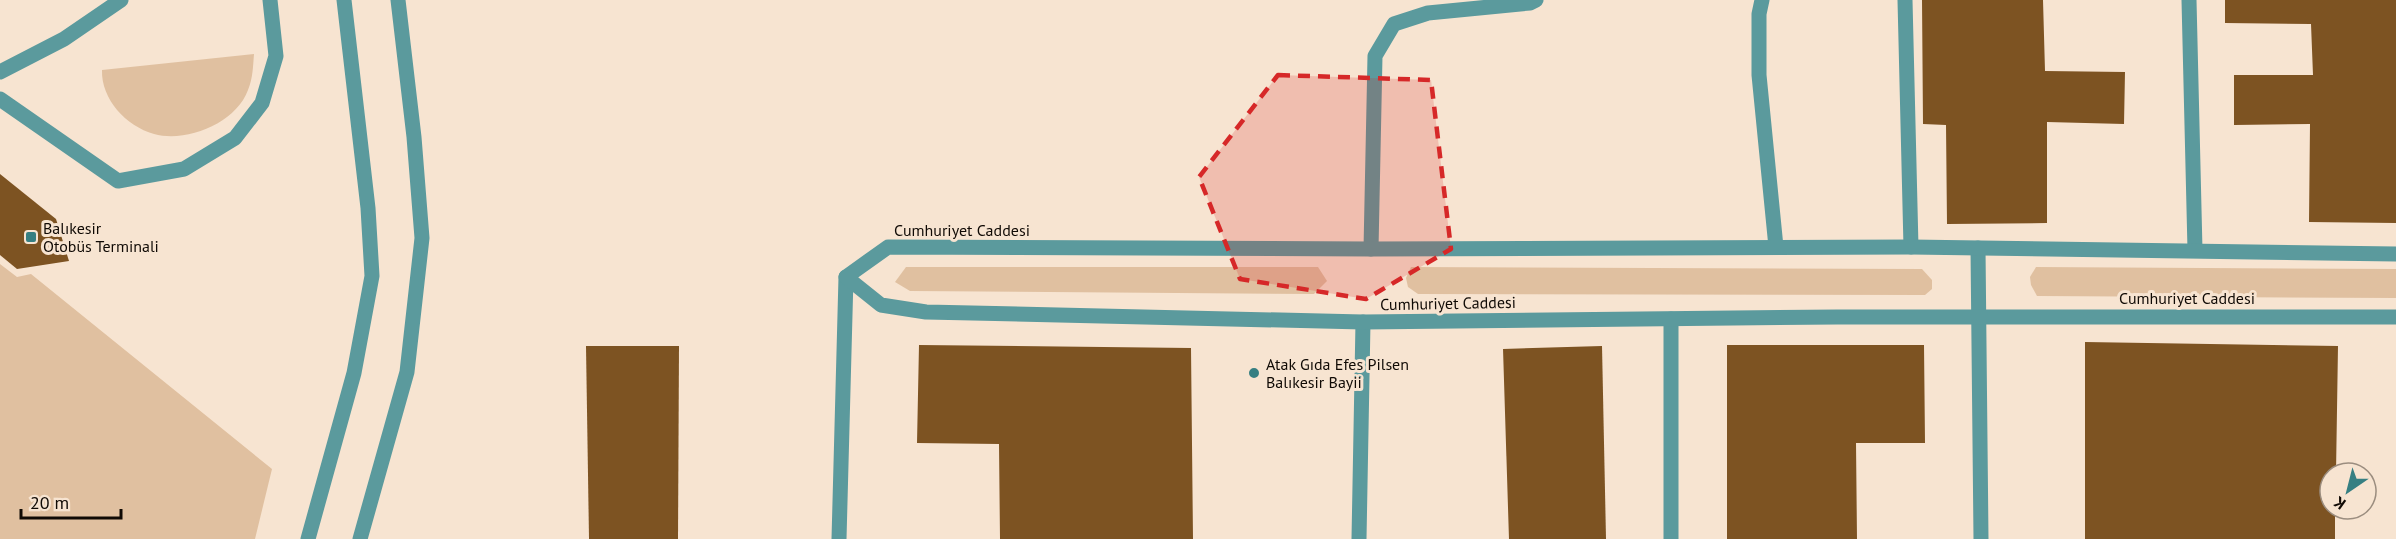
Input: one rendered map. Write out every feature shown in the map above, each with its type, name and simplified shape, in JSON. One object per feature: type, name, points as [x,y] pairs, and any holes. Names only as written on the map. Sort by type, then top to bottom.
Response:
[{"type":"street","points":[[0,72],[63,39],[121,0]]},
{"type":"street","points":[[0,99],[118,181],[184,170],[235,138],[262,103],[276,56],[270,0]]},
{"type":"street","points":[[309,539],[354,373],[372,276],[369,208],[344,0]]},
{"type":"street","points":[[360,539],[406,372],[422,238],[414,137],[398,0]]},
{"type":"street","points":[[1371,249],[1375,56],[1394,24],[1428,13],[1530,3],[1536,0]]},
{"type":"street","points":[[1762,0],[1759,14],[1759,75],[1776,247]]},
{"type":"street","points":[[1905,0],[1911,247]]},
{"type":"street","points":[[2188,0],[2195,250]]},
{"type":"street","name":"Cumhuriyet Caddesi","points":[[2396,254],[1911,247],[1371,249],[888,247],[846,277],[881,305],[926,312],[1363,322],[1978,316],[2396,316]]},
{"type":"street","points":[[1978,248],[1981,539]]},
{"type":"street","points":[[839,539],[846,277]]},
{"type":"street","points":[[1671,319],[1671,539]]},
{"type":"street","points":[[1359,539],[1363,322]]},
{"type":"highlighted area","points":[[1278,75],[1431,80],[1451,249],[1366,299],[1240,279],[1199,177]]},
{"type":"shaded area","points":[[254,54],[250,86],[242,102],[222,121],[209,128],[181,136],[154,134],[134,125],[117,110],[103,81],[102,70]]},
{"type":"shaded area","points":[[0,264],[17,277],[31,274],[272,469],[255,539],[0,539]]},
{"type":"shaded area","points":[[906,267],[1318,267],[1327,281],[1314,294],[910,291],[895,282]]},
{"type":"shaded area","points":[[1411,267],[1922,269],[1932,280],[1932,289],[1925,295],[1418,294],[1408,287],[1406,278]]},
{"type":"shaded area","points":[[2036,267],[2396,269],[2396,298],[2037,296],[2031,285],[2030,277]]},
{"type":"building","points":[[1922,0],[2043,0],[2045,71],[2125,72],[2124,124],[2047,122],[2047,223],[1947,224],[1946,125],[1923,124]]},
{"type":"building","points":[[2225,0],[2396,0],[2396,223],[2309,222],[2310,124],[2234,125],[2234,75],[2313,75],[2311,24],[2225,23]]},
{"type":"building","name":"Balıkesir Otobüs Terminali","points":[[0,174],[56,219],[69,261],[17,269],[0,255]]},
{"type":"building","points":[[2085,342],[2338,346],[2336,461],[2318,461],[2318,521],[2335,521],[2335,539],[2085,539]]},
{"type":"building","points":[[919,345],[1191,348],[1193,539],[1000,539],[999,444],[917,443]]},
{"type":"building","points":[[1727,345],[1924,345],[1925,443],[1856,443],[1857,539],[1727,539]]},
{"type":"building","points":[[586,346],[679,346],[678,539],[589,539]]},
{"type":"building","points":[[1602,346],[1606,539],[1509,539],[1503,349]]},
{"type":"place","name":"Balıkesir Otobüs Terminali","points":[[31,237]]},
{"type":"place","name":"Atak Gıda Efes Pilsen Balıkesir Bayii","points":[[1254,373]]}]
